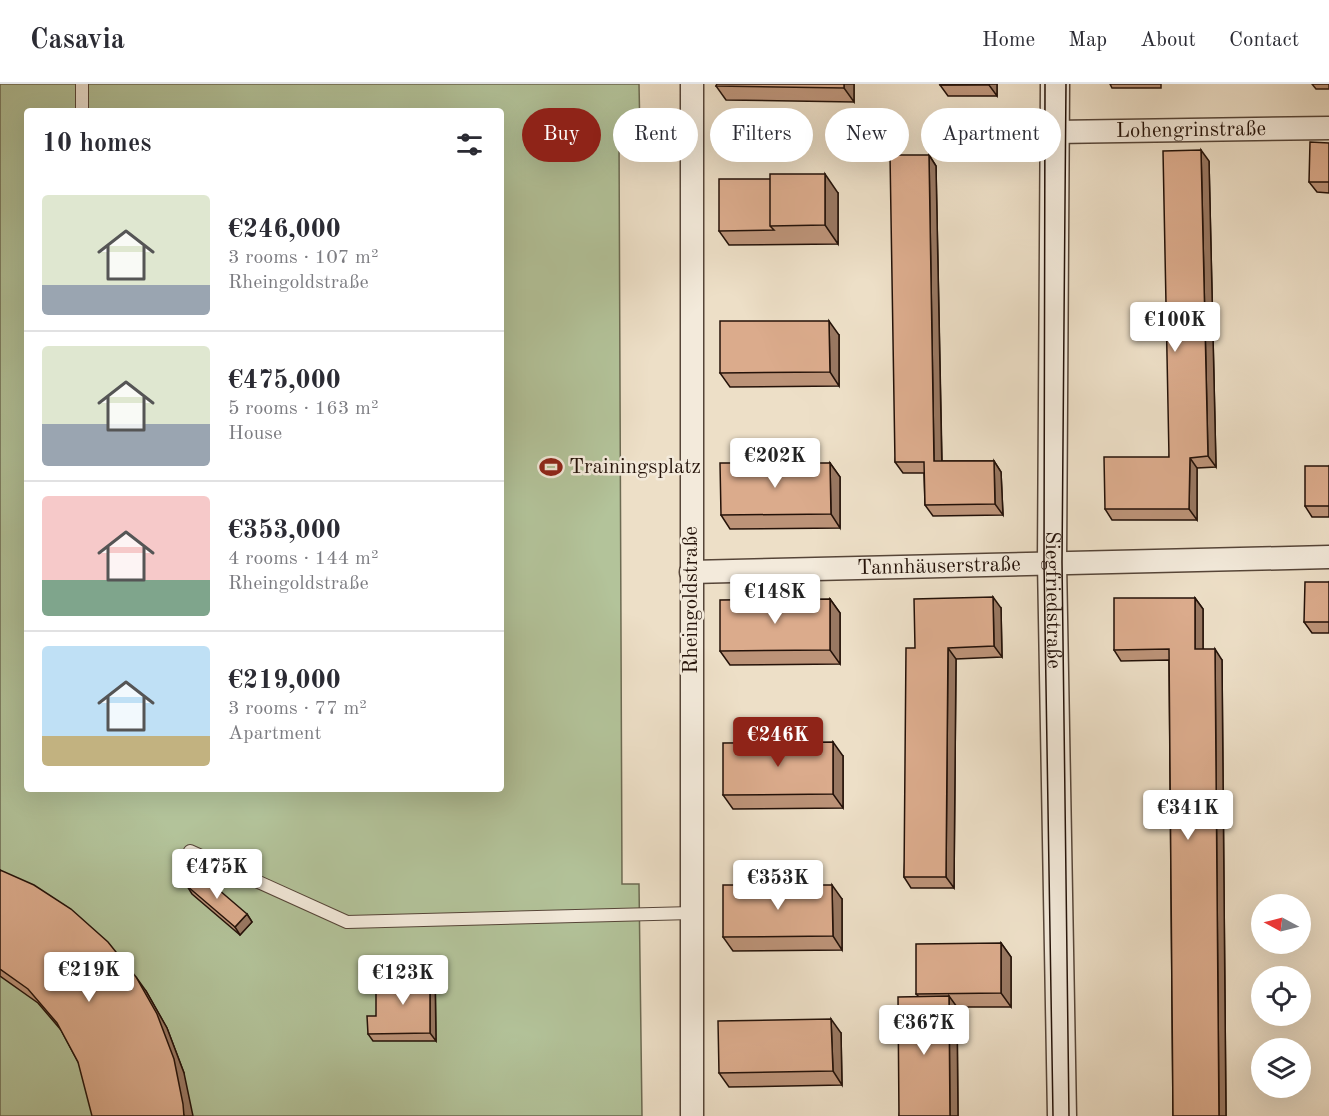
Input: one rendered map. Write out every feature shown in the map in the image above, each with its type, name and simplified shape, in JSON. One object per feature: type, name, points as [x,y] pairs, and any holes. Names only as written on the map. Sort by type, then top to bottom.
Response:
[{"type":"street","name":"Rheingoldstraße","points":[[692,84],[692,1116]]},
{"type":"street","name":"Siegfriedstraße","points":[[1055,84],[1055,108]]},
{"type":"street","name":"Lohengrinstraße","points":[[1061,132],[1329,128]]},
{"type":"street","name":"Siegfriedstraße","points":[[1055,162],[1052,562],[1062,1116]]},
{"type":"street","name":"Tannhäuserstraße","points":[[691,572],[1329,557]]},
{"type":"lane","points":[[82,84],[82,108]]},
{"type":"lane","points":[[190,851],[347,922],[692,913]]},
{"type":"green space","points":[[0,84],[639,84],[639,108],[613,108],[613,162],[619,162],[622,884],[639,884],[642,1116],[0,1116]]},
{"type":"building","points":[[717,84],[844,84],[844,88],[716,86]]},
{"type":"building","points":[[989,84],[989,85],[940,85]]},
{"type":"building","points":[[1310,142],[1329,143],[1329,182],[1309,182]]},
{"type":"building","points":[[1201,150],[1208,456],[1190,458],[1189,509],[1105,509],[1104,457],[1169,457],[1163,151]]},
{"type":"building","points":[[909,155],[921,155],[921,162],[929,162],[934,461],[994,461],[995,504],[925,505],[924,462],[895,462],[890,162],[909,162]]},
{"type":"building","points":[[770,174],[825,174],[825,225],[770,226]]},
{"type":"building","points":[[719,179],[770,179],[770,226],[774,230],[719,231]]},
{"type":"building","points":[[720,321],[829,321],[830,372],[720,373]]},
{"type":"building","points":[[720,463],[830,463],[831,514],[721,515]]},
{"type":"building","points":[[1305,466],[1329,466],[1329,506],[1305,506]]},
{"type":"building","points":[[1305,582],[1329,582],[1329,622],[1304,622]]},
{"type":"building","points":[[993,597],[994,646],[948,648],[946,877],[904,877],[906,648],[915,648],[914,599]]},
{"type":"building","points":[[1114,598],[1195,598],[1195,649],[1215,649],[1219,1116],[1173,1116],[1169,649],[1114,650]]},
{"type":"building","points":[[830,599],[830,650],[720,651],[720,600]]},
{"type":"building","points":[[833,742],[833,794],[723,795],[723,743]]},
{"type":"building","points":[[0,870],[34,885],[71,909],[108,942],[136,977],[157,1014],[174,1059],[184,1116],[92,1116],[78,1062],[57,1023],[28,989],[0,969]]},
{"type":"building","points":[[198,872],[247,914],[235,927],[187,886]]},
{"type":"building","points":[[723,885],[832,885],[833,936],[723,937]]},
{"type":"building","points":[[1001,943],[1001,993],[916,994],[916,944]]},
{"type":"building","points":[[416,961],[430,961],[430,1033],[368,1034],[367,1016],[376,1016],[376,983],[417,983]]},
{"type":"building","points":[[949,996],[950,1116],[899,1116],[898,997]]},
{"type":"building","points":[[831,1019],[833,1071],[719,1073],[718,1021]]},
{"type":"tram line","points":[[1045,84],[1044,563],[1053,1116]]},
{"type":"tram line","points":[[1066,84],[1062,562],[1069,1116]]},
{"type":"place","name":"Trainingsplatz","points":[[551,467]]}]
